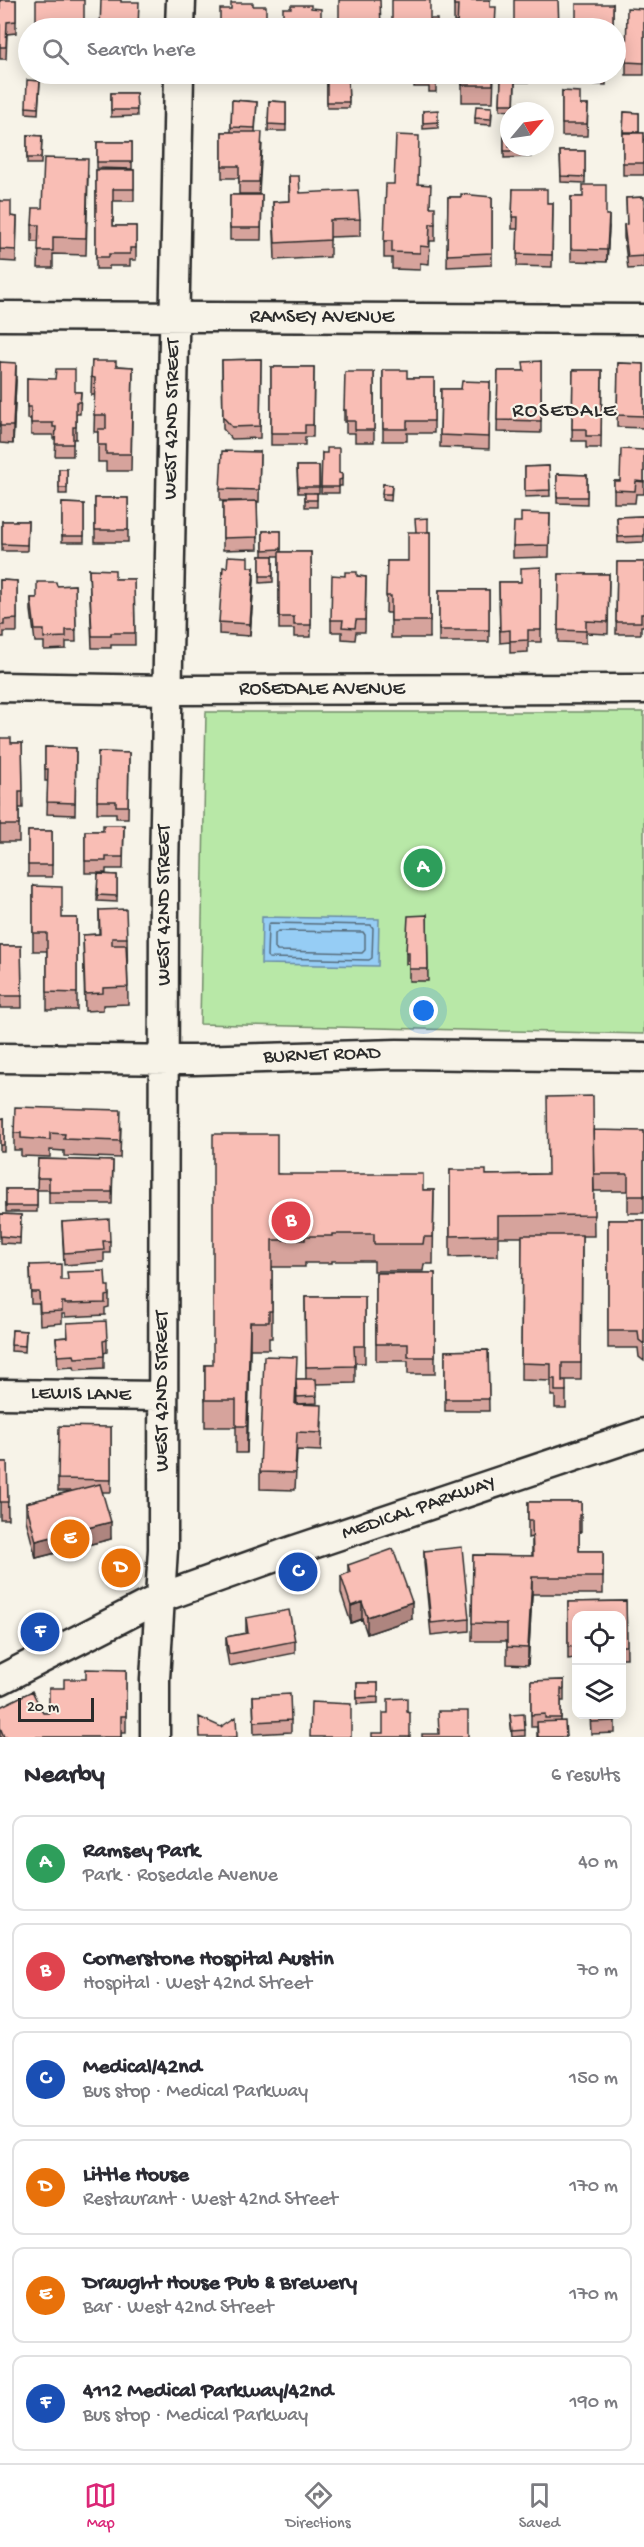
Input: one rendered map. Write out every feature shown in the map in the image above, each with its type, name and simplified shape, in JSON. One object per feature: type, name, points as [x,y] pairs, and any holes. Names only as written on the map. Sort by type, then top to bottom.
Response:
[{"type":"street","points":[[180,0],[180,18]]},
{"type":"street","name":"WEST 42ND STREET","points":[[155,1737],[163,1549],[164,871],[179,84]]},
{"type":"street","name":"RAMSEY AVENUE","points":[[0,316],[644,319]]},
{"type":"street","name":"ROSEDALE AVENUE","points":[[0,687],[169,690],[644,689]]},
{"type":"street","name":"BURNET ROAD","points":[[0,1058],[164,1059],[397,1054],[644,1057]]},
{"type":"street","name":"LEWIS LANE","points":[[0,1394],[162,1396]]},
{"type":"street","name":"MEDICAL PARKWAY","points":[[0,1680],[160,1598],[303,1547],[644,1433]]},
{"type":"green space","points":[[206,712],[644,712],[644,1034],[200,1024]]},
{"type":"water","points":[[262,917],[379,919],[378,966],[261,964]]},
{"type":"building","points":[[0,0],[16,0],[16,21],[7,22],[6,47],[0,47]]},
{"type":"building","points":[[36,0],[84,0],[84,18],[36,18]]},
{"type":"building","points":[[101,0],[139,2],[138,18],[100,18]]},
{"type":"building","points":[[339,0],[380,0],[381,18],[339,18]]},
{"type":"building","points":[[392,0],[430,0],[430,18],[392,18]]},
{"type":"building","points":[[454,0],[490,0],[490,7],[496,7],[495,18],[457,18],[458,5],[454,5]]},
{"type":"building","points":[[514,0],[558,0],[559,18],[514,18]]},
{"type":"building","points":[[231,3],[253,3],[253,6],[266,6],[266,18],[220,18],[220,9],[231,9]]},
{"type":"building","points":[[576,4],[613,4],[613,18],[576,18]]},
{"type":"building","points":[[291,5],[311,5],[311,8],[321,9],[321,18],[283,18],[283,8],[291,8]]},
{"type":"building","points":[[627,8],[644,9],[644,63],[626,62]]},
{"type":"building","points":[[27,84],[40,84],[38,108],[26,107]]},
{"type":"building","points":[[327,84],[348,84],[349,102],[327,102]]},
{"type":"building","points":[[462,84],[493,84],[493,85]]},
{"type":"building","points":[[501,84],[515,84],[514,102],[500,102]]},
{"type":"building","points":[[562,91],[580,92],[580,105],[588,105],[587,124],[562,124]]},
{"type":"building","points":[[111,93],[136,93],[137,110],[111,110]]},
{"type":"building","points":[[232,100],[257,102],[255,128],[231,127]]},
{"type":"building","points":[[269,101],[286,102],[286,125],[268,124]]},
{"type":"building","points":[[476,106],[492,107],[491,119],[475,118]]},
{"type":"building","points":[[438,110],[438,122],[423,123],[423,111]]},
{"type":"building","points":[[624,112],[639,113],[639,132],[623,132]]},
{"type":"building","points":[[222,132],[262,132],[259,182],[239,182],[239,166],[222,166]]},
{"type":"building","points":[[623,133],[644,133],[644,163],[623,163]]},
{"type":"building","points":[[27,135],[42,136],[41,158],[27,158]]},
{"type":"building","points":[[396,135],[419,136],[418,184],[431,185],[430,207],[435,207],[435,224],[430,224],[429,247],[420,246],[420,253],[392,252],[392,241],[384,241],[386,184],[394,184]]},
{"type":"building","points":[[97,142],[132,142],[132,162],[97,162]]},
{"type":"building","points":[[560,151],[585,151],[585,177],[561,176]]},
{"type":"building","points":[[44,158],[88,159],[86,238],[53,237],[53,251],[38,251],[39,225],[32,225],[33,208],[42,208]]},
{"type":"building","points":[[96,170],[134,170],[134,189],[113,189],[113,226],[136,226],[136,248],[130,248],[130,254],[109,254],[109,257],[96,257]]},
{"type":"building","points":[[289,176],[299,176],[300,193],[358,190],[360,219],[330,220],[330,240],[275,243],[273,202],[290,201]]},
{"type":"building","points":[[583,185],[606,185],[606,215],[609,215],[607,250],[571,249],[571,197],[583,197]]},
{"type":"building","points":[[513,189],[547,189],[547,203],[553,203],[552,255],[517,254],[518,217],[512,217]]},
{"type":"building","points":[[461,194],[492,197],[492,253],[447,255],[448,197],[461,197]]},
{"type":"building","points":[[230,195],[262,195],[261,228],[230,228]]},
{"type":"building","points":[[644,197],[644,256],[628,257],[624,225],[627,224],[626,198]]},
{"type":"building","points":[[0,201],[11,201],[11,216],[17,217],[16,250],[0,249]]},
{"type":"building","points":[[261,359],[260,426],[232,427],[223,417],[222,360]]},
{"type":"building","points":[[92,361],[116,361],[116,366],[133,367],[131,454],[106,454],[106,445],[98,445],[98,429],[106,429],[106,415],[94,415],[95,378],[91,377]]},
{"type":"building","points":[[541,361],[541,421],[497,420],[498,371],[524,371],[523,362]]},
{"type":"building","points":[[0,362],[16,363],[13,426],[0,426]]},
{"type":"building","points":[[618,363],[644,364],[644,416],[617,415]]},
{"type":"building","points":[[271,367],[314,367],[313,425],[305,425],[305,433],[271,433]]},
{"type":"building","points":[[56,369],[75,369],[75,392],[81,392],[80,402],[76,402],[73,444],[55,444],[56,427],[53,427],[53,423],[31,423],[31,407],[27,407],[27,378],[55,379]]},
{"type":"building","points":[[383,370],[407,370],[407,378],[434,378],[434,421],[407,421],[407,429],[383,429]]},
{"type":"building","points":[[573,370],[602,370],[601,436],[586,436],[586,429],[572,429]]},
{"type":"building","points":[[345,372],[374,372],[374,430],[355,430],[355,421],[346,421]]},
{"type":"building","points":[[462,381],[490,382],[489,437],[440,435],[441,389],[461,389]]},
{"type":"building","points":[[327,448],[339,448],[339,473],[342,474],[342,479],[339,480],[339,487],[321,487],[322,453],[327,453]]},
{"type":"building","points":[[621,449],[644,450],[644,482],[636,481],[635,491],[614,490],[614,481],[620,481]]},
{"type":"building","points":[[222,451],[260,452],[259,490],[220,489]]},
{"type":"building","points":[[297,466],[319,466],[319,487],[298,487]]},
{"type":"building","points":[[549,466],[550,490],[525,491],[525,467]]},
{"type":"building","points":[[59,469],[67,469],[67,488],[59,488]]},
{"type":"building","points":[[557,474],[587,475],[587,497],[557,497]]},
{"type":"building","points":[[383,484],[392,485],[391,494],[382,494]]},
{"type":"building","points":[[305,493],[317,493],[317,500],[305,500]]},
{"type":"building","points":[[95,498],[128,498],[128,530],[95,530]]},
{"type":"building","points":[[257,501],[258,537],[223,538],[223,502]]},
{"type":"building","points":[[62,503],[84,504],[84,536],[62,536]]},
{"type":"building","points":[[521,513],[550,514],[549,545],[513,546],[514,522],[521,522]]},
{"type":"building","points":[[644,516],[644,536],[618,537],[617,517]]},
{"type":"building","points":[[428,518],[428,532],[416,532],[415,519]]},
{"type":"building","points":[[2,521],[28,521],[27,545],[2,544]]},
{"type":"building","points":[[263,531],[281,531],[281,549],[263,550]]},
{"type":"building","points":[[408,532],[430,532],[430,621],[391,621],[391,596],[386,596],[387,561],[408,561]]},
{"type":"building","points":[[279,552],[311,552],[311,625],[294,625],[294,617],[279,617]]},
{"type":"building","points":[[228,556],[248,557],[248,567],[254,567],[250,624],[219,622],[223,567],[227,568]]},
{"type":"building","points":[[260,556],[273,556],[273,576],[260,576]]},
{"type":"building","points":[[617,562],[644,562],[644,614],[641,614],[641,622],[616,622]]},
{"type":"building","points":[[541,567],[541,630],[528,630],[528,640],[510,641],[510,630],[500,631],[499,582],[521,582],[521,568]]},
{"type":"building","points":[[89,569],[115,570],[115,579],[134,579],[135,633],[92,636]]},
{"type":"building","points":[[345,572],[357,572],[357,576],[366,577],[365,620],[356,620],[355,628],[342,627],[343,620],[331,620],[332,575],[345,576]]},
{"type":"building","points":[[559,574],[609,574],[608,622],[586,621],[586,631],[558,630]]},
{"type":"building","points":[[0,580],[17,581],[17,619],[4,620],[4,625],[0,625]]},
{"type":"building","points":[[37,582],[56,582],[57,586],[75,585],[76,630],[66,630],[66,637],[44,638],[44,630],[35,630],[31,598],[37,598]]},
{"type":"building","points":[[439,590],[489,590],[489,630],[439,630]]},
{"type":"building","points":[[0,738],[11,738],[11,743],[22,743],[23,791],[19,791],[19,825],[0,825]]},
{"type":"building","points":[[45,747],[76,748],[75,803],[47,802],[48,769],[45,769]]},
{"type":"building","points":[[98,752],[129,753],[128,806],[116,806],[116,801],[97,801]]},
{"type":"building","points":[[103,825],[124,825],[123,857],[106,857],[106,861],[85,861],[85,831],[103,831]]},
{"type":"building","points":[[28,831],[52,831],[52,865],[28,865]]},
{"type":"building","points":[[98,874],[117,875],[117,896],[97,895]]},
{"type":"building","points":[[33,886],[62,887],[62,918],[77,918],[77,993],[47,992],[47,933],[33,933]]},
{"type":"building","points":[[126,909],[127,938],[112,938],[112,945],[126,945],[128,987],[103,988],[103,993],[85,994],[83,935],[100,934],[99,910]]},
{"type":"building","points":[[427,915],[428,969],[409,969],[409,952],[406,952],[408,916]]},
{"type":"building","points":[[0,946],[21,946],[22,996],[0,996]]},
{"type":"building","points":[[593,1096],[594,1215],[498,1216],[498,1235],[450,1236],[450,1170],[486,1170],[486,1175],[548,1174],[547,1097]]},
{"type":"building","points":[[15,1107],[121,1110],[120,1141],[64,1139],[65,1134],[50,1133],[50,1140],[21,1138],[21,1133],[14,1133]]},
{"type":"building","points":[[4,1118],[4,1145],[0,1145],[0,1119]]},
{"type":"building","points":[[593,1130],[644,1131],[644,1196],[628,1196],[628,1174],[594,1174]]},
{"type":"building","points":[[213,1134],[277,1134],[277,1174],[423,1174],[423,1190],[434,1190],[433,1237],[424,1237],[423,1244],[374,1244],[374,1234],[332,1234],[332,1236],[305,1236],[305,1240],[272,1240],[272,1311],[269,1311],[269,1322],[250,1322],[247,1426],[236,1426],[236,1400],[205,1400],[205,1365],[213,1365]]},
{"type":"building","points":[[38,1159],[113,1161],[112,1192],[49,1192],[49,1178],[37,1178]]},
{"type":"building","points":[[6,1189],[37,1189],[37,1206],[6,1206]]},
{"type":"building","points":[[0,1214],[21,1215],[20,1238],[0,1236]]},
{"type":"building","points":[[109,1219],[110,1241],[103,1241],[104,1250],[64,1253],[62,1222]]},
{"type":"building","points":[[608,1220],[644,1220],[644,1344],[639,1340],[638,1331],[608,1331]]},
{"type":"building","points":[[522,1235],[582,1235],[581,1363],[562,1363],[562,1382],[566,1381],[566,1391],[555,1391],[555,1379],[551,1379],[551,1364],[521,1363]]},
{"type":"building","points":[[61,1264],[61,1280],[68,1280],[67,1272],[105,1271],[109,1295],[105,1296],[105,1303],[65,1304],[62,1302],[62,1311],[40,1312],[39,1292],[31,1292],[30,1265]]},
{"type":"building","points":[[376,1273],[435,1273],[435,1357],[408,1357],[408,1344],[376,1344]]},
{"type":"building","points":[[305,1297],[365,1297],[365,1346],[354,1346],[355,1366],[306,1367]]},
{"type":"building","points":[[106,1321],[107,1340],[103,1341],[104,1356],[75,1358],[74,1355],[58,1356],[56,1338],[68,1337],[67,1323]]},
{"type":"building","points":[[12,1330],[26,1331],[25,1346],[11,1345]]},
{"type":"building","points":[[488,1350],[489,1399],[445,1399],[445,1351]]},
{"type":"building","points":[[264,1356],[297,1357],[295,1404],[322,1405],[321,1433],[297,1432],[295,1473],[260,1472]]},
{"type":"building","points":[[296,1379],[316,1379],[317,1396],[297,1397]]},
{"type":"building","points":[[59,1426],[111,1427],[111,1480],[58,1479]]},
{"type":"building","points":[[0,1462],[7,1462],[8,1502],[0,1502]]},
{"type":"building","points":[[100,1484],[111,1522],[36,1541],[26,1503]]},
{"type":"building","points":[[528,1502],[581,1502],[579,1551],[603,1551],[603,1577],[532,1577],[528,1648],[507,1647],[507,1624],[472,1623],[473,1555],[533,1556],[532,1520],[528,1520]]},
{"type":"building","points":[[462,1547],[469,1619],[431,1623],[424,1551]]},
{"type":"building","points":[[393,1549],[412,1602],[367,1617],[362,1602],[351,1606],[341,1576],[350,1572],[348,1565]]},
{"type":"building","points":[[626,1601],[627,1646],[626,1611],[572,1611],[572,1646],[568,1647],[568,1602]]},
{"type":"building","points":[[289,1610],[295,1641],[229,1654],[226,1637],[248,1633],[246,1618]]},
{"type":"building","points":[[86,1669],[126,1670],[126,1716],[121,1716],[121,1737],[4,1737],[0,1727],[0,1707],[32,1691],[43,1713],[49,1713],[49,1688],[64,1688],[64,1679],[86,1679]]},
{"type":"building","points":[[564,1680],[564,1689],[561,1689],[561,1718],[545,1718],[545,1714],[531,1715],[531,1681]]},
{"type":"building","points":[[357,1683],[378,1683],[378,1697],[357,1698]]},
{"type":"building","points":[[290,1694],[291,1720],[254,1722],[253,1696]]},
{"type":"building","points":[[407,1698],[407,1712],[410,1713],[410,1737],[372,1737],[372,1733],[383,1733],[383,1713],[388,1713],[388,1699]]},
{"type":"building","points":[[311,1702],[351,1704],[351,1737],[310,1737]]},
{"type":"building","points":[[438,1711],[468,1711],[468,1737],[422,1737],[422,1734],[439,1734]]},
{"type":"building","points":[[524,1714],[525,1730],[512,1731],[510,1715]]},
{"type":"building","points":[[199,1717],[221,1727],[236,1717],[237,1737],[200,1737]]},
{"type":"building","points":[[591,1719],[615,1719],[615,1721],[591,1722]]},
{"type":"building","points":[[565,1721],[566,1737],[538,1737],[537,1722]]},
{"type":"place","name":"Ramsey Park","points":[[423,868]]},
{"type":"place","name":"Cornerstone Hospital Austin","points":[[291,1221]]},
{"type":"place","name":"Draught House Pub & Brewery","points":[[70,1539]]},
{"type":"place","name":"Little House","points":[[121,1568]]},
{"type":"place","name":"Medical/42nd","points":[[298,1572]]},
{"type":"place","name":"4112 Medical Parkway/42nd","points":[[40,1632]]},
{"type":"district","name":"ROSEDALE","points":[[565,412]]}]
